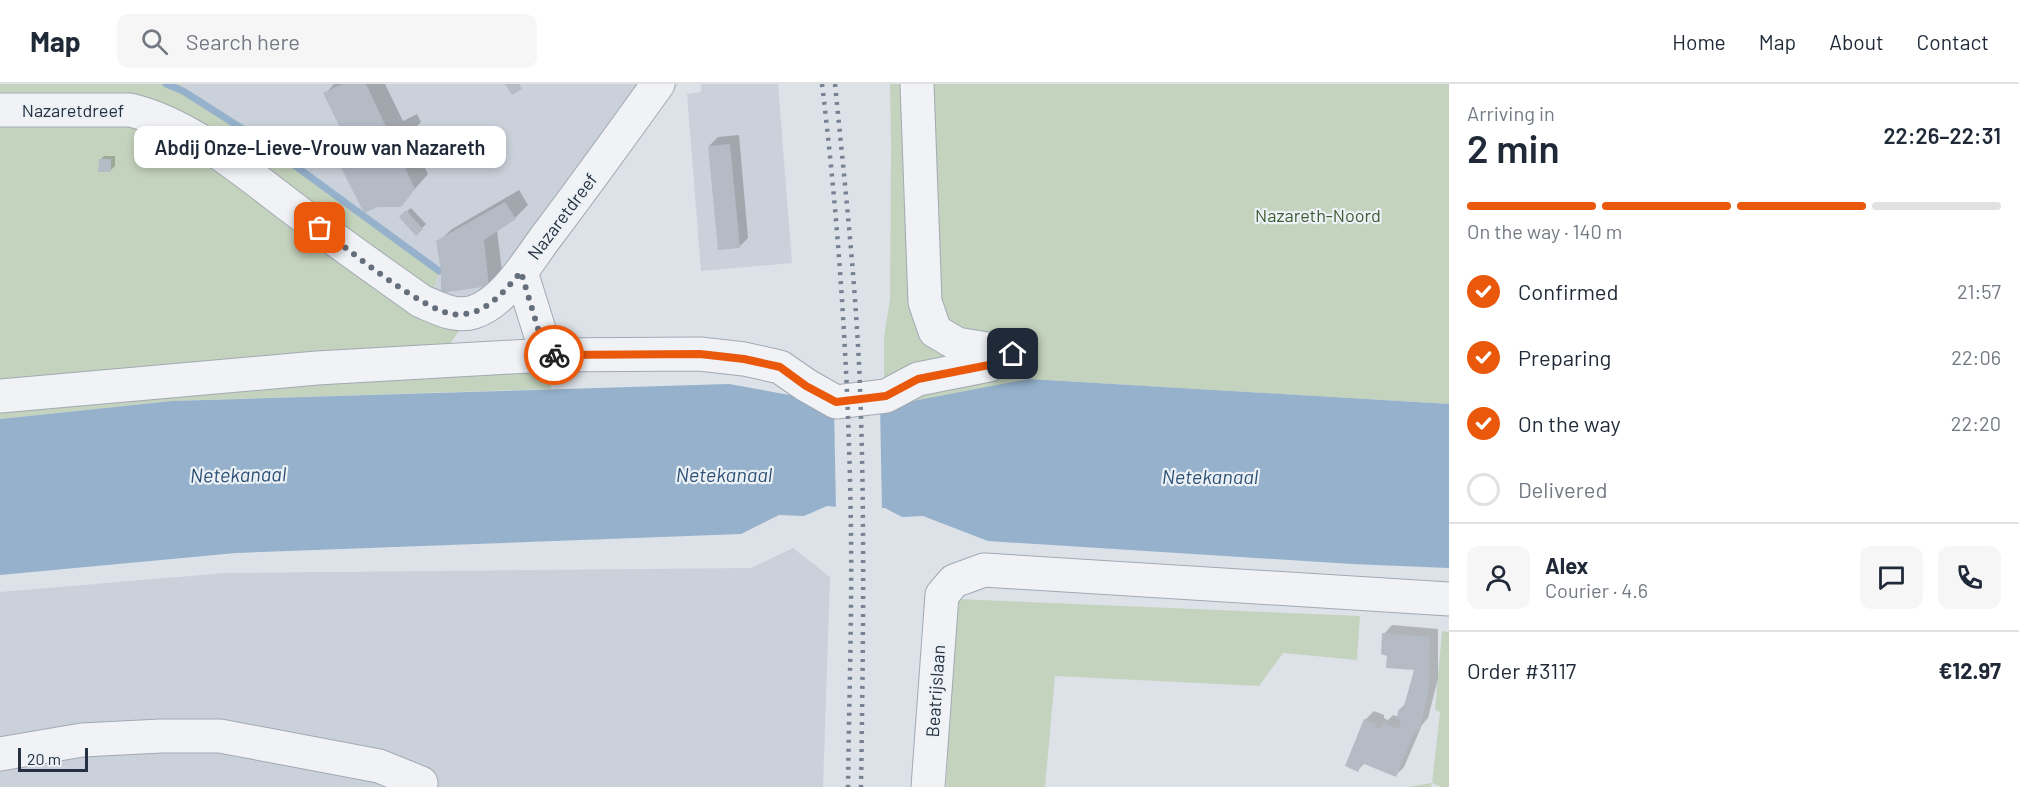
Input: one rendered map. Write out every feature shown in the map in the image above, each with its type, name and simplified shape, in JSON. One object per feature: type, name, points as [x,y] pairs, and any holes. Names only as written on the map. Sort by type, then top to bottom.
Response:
[{"type":"street","name":"Nazaretdreef","points":[[0,111],[130,110],[167,122],[237,166],[421,301],[453,314],[472,313],[482,308],[503,292],[521,272],[658,84]]},
{"type":"street","points":[[0,396],[317,368],[546,355],[700,354],[744,359],[780,367],[806,386],[836,402],[886,396],[918,379],[989,365],[1013,354],[957,344],[935,331],[925,302],[917,84]]},
{"type":"street","points":[[521,272],[546,355]]},
{"type":"street","name":"Beatrijslaan","points":[[928,787],[942,595],[954,581],[984,570],[1449,599]]},
{"type":"street","points":[[0,754],[82,740],[220,736],[379,766],[421,783]]},
{"type":"shaded area","points":[[182,84],[678,84],[532,285],[425,319],[439,271],[257,138],[183,91]]},
{"type":"shaded area","points":[[701,84],[778,84],[792,263],[701,271],[687,94],[701,92]]},
{"type":"shaded area","points":[[793,548],[830,577],[823,787],[0,787],[0,592],[226,573],[751,568]]},
{"type":"green space","points":[[0,84],[182,84],[183,91],[257,138],[439,271],[425,319],[462,327],[435,365],[552,362],[551,389],[172,401],[0,419]]},
{"type":"green space","name":"Nazareth-Noord","points":[[890,84],[1449,84],[1449,404],[1029,379],[891,412],[884,385],[884,337],[890,299]]},
{"type":"green space","points":[[956,599],[1360,616],[1357,660],[1283,653],[1259,686],[1055,676],[1045,787],[946,787]]},
{"type":"green space","points":[[1442,631],[1449,632],[1449,787],[1432,783],[1440,712],[1435,710]]},
{"type":"green space","points":[[1432,783],[1431,787],[1407,787]]},
{"type":"water","name":"Netekanaal","points":[[1029,379],[1449,404],[1449,568],[988,541],[923,516],[902,517],[885,508],[856,509],[827,506],[804,516],[779,515],[741,534],[236,553],[0,575],[0,419],[172,401],[729,384],[801,397],[892,405]]},
{"type":"pier","points":[[880,403],[882,511],[836,510],[834,407]]},
{"type":"building","points":[[342,84],[366,84],[389,133],[404,126],[408,137],[394,144],[415,189],[401,207],[378,207],[364,213],[327,140],[342,132],[323,93]]},
{"type":"building","points":[[505,84],[519,84],[522,89],[512,95]]},
{"type":"building","points":[[730,144],[740,248],[718,250],[708,146]]},
{"type":"building","points":[[99,159],[111,159],[111,172],[98,172]]},
{"type":"building","points":[[505,202],[516,219],[484,240],[489,286],[441,293],[441,271],[436,241]]},
{"type":"building","points":[[406,210],[423,229],[416,236],[399,217]]},
{"type":"building","points":[[1382,633],[1430,637],[1429,689],[1420,728],[1413,735],[1396,777],[1362,763],[1358,772],[1345,766],[1364,719],[1376,724],[1375,727],[1380,729],[1383,723],[1399,729],[1401,720],[1396,719],[1399,709],[1403,710],[1414,670],[1386,668],[1387,656],[1381,654]]},
{"type":"waterway","points":[[166,84],[183,91],[257,138],[439,271]]},
{"type":"railway","points":[[822,84],[839,252],[848,421],[851,565],[848,787]]},
{"type":"railway","points":[[835,84],[853,273],[862,437],[861,787]]},
{"type":"way so far","points":[[320,228],[421,301],[453,314],[472,313],[482,308],[503,292],[521,272],[546,355],[554,355]]},
{"type":"place","name":"Abdij Onze-Lieve-Vrouw van Nazareth","points":[[320,228]]},
{"type":"route","points":[[554,355],[700,354],[744,359],[780,367],[806,386],[836,402],[886,396],[918,379],[989,365],[1013,354]]}]
